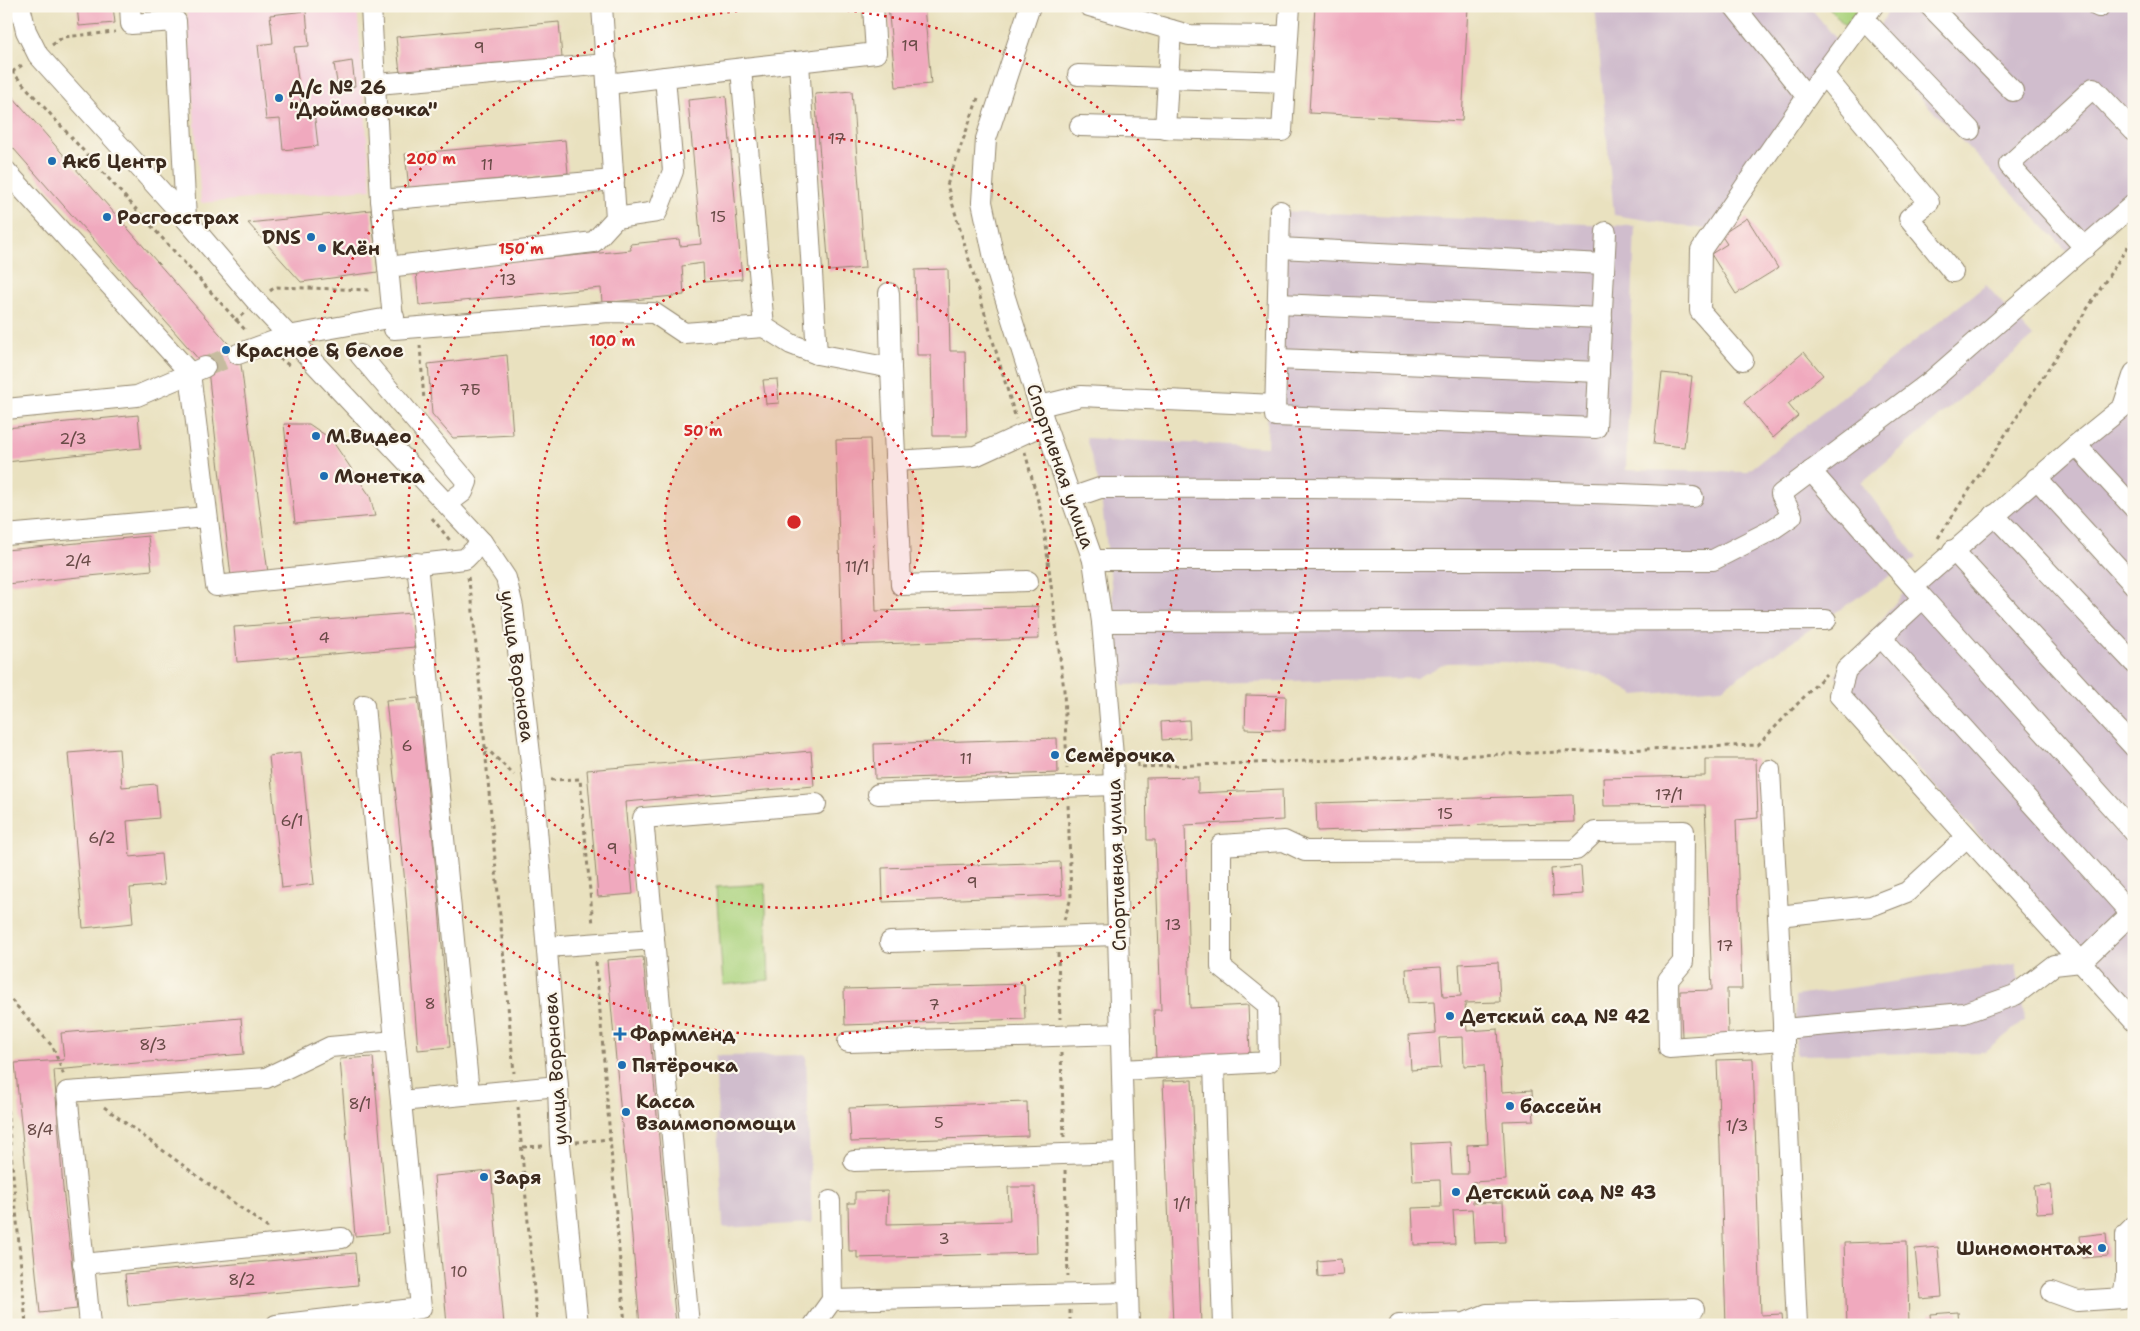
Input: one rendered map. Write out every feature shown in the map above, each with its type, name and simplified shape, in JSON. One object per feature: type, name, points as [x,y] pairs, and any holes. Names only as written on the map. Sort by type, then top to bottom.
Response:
[{"type":"street","points":[[371,6],[377,84],[381,200],[394,329],[609,312],[654,313],[684,333],[764,327],[791,344],[817,354],[891,368]]},
{"type":"street","points":[[602,6],[616,218]]},
{"type":"street","points":[[608,84],[876,54],[873,6]]},
{"type":"street","name":"Спортивная улица","points":[[1030,6],[986,139],[982,202],[998,272],[1042,415],[1093,560],[1102,622],[1112,756],[1129,1325]]},
{"type":"street","points":[[1089,6],[1189,35],[1288,36]]},
{"type":"street","points":[[1080,126],[1282,131],[1290,6]]},
{"type":"street","points":[[1734,6],[1807,97]]},
{"type":"street","points":[[1930,6],[2013,91]]},
{"type":"street","name":"улица Воронова","points":[[15,8],[38,55],[186,219],[257,302],[482,542],[506,578],[513,607],[533,780],[558,1086],[560,1144],[578,1325]]},
{"type":"street","points":[[1742,360],[1700,311],[1701,250],[1748,185],[1823,74],[1869,12],[1970,130]]},
{"type":"street","points":[[130,15],[176,13],[186,219]]},
{"type":"street","points":[[1165,129],[1171,30]]},
{"type":"street","points":[[799,62],[817,354]]},
{"type":"street","points":[[377,84],[607,64]]},
{"type":"street","points":[[741,69],[764,327]]},
{"type":"street","points":[[1823,74],[1929,202],[1909,218],[1953,272]]},
{"type":"street","points":[[1078,75],[1285,82]]},
{"type":"street","points":[[388,268],[594,242],[616,218],[657,212],[673,171],[665,77]]},
{"type":"street","points":[[2085,248],[2009,165],[2092,88],[2134,132]]},
{"type":"street","points":[[6,171],[198,370],[206,517],[216,586],[465,559],[482,542]]},
{"type":"street","points":[[381,200],[614,180]]},
{"type":"street","points":[[1093,560],[1713,560],[1764,535],[1792,516],[1781,494],[1930,382],[2134,204]]},
{"type":"street","points":[[1280,211],[1275,416],[1596,428],[1606,232]]},
{"type":"street","points":[[1280,248],[1604,264]]},
{"type":"street","points":[[889,293],[901,585],[1028,581]]},
{"type":"street","points":[[1278,304],[1602,318]]},
{"type":"street","points":[[238,354],[288,336],[394,317]]},
{"type":"street","points":[[360,355],[467,482],[463,492],[447,504]]},
{"type":"street","points":[[1277,359],[1599,372]]},
{"type":"street","points":[[6,409],[137,396],[198,370]]},
{"type":"street","points":[[2134,373],[2128,413],[2076,445],[1953,550],[1881,636],[1846,670],[1839,695],[2134,1021]]},
{"type":"street","points":[[896,460],[975,456],[1020,435],[1042,415],[1081,396],[1276,405]]},
{"type":"street","points":[[2076,445],[2134,508]]},
{"type":"street","points":[[1811,471],[1917,593],[2134,832]]},
{"type":"street","points":[[2036,478],[2134,585]]},
{"type":"street","points":[[1072,498],[1100,488],[1240,487],[1565,492],[1693,497]]},
{"type":"street","points":[[1994,515],[2134,663]]},
{"type":"street","points":[[6,535],[206,517]]},
{"type":"street","points":[[1953,550],[2134,747]]},
{"type":"street","points":[[417,563],[469,1093]]},
{"type":"street","points":[[1102,622],[1826,620]]},
{"type":"street","points":[[1122,1070],[1269,1062],[1268,1005],[1221,967],[1221,845],[1284,841],[1305,851],[1576,850],[1595,832],[1684,831],[1683,962],[1668,980],[1669,1048],[1964,1013],[2014,995],[2054,965],[2080,962],[2133,914],[1881,636]]},
{"type":"street","points":[[276,1325],[422,1316],[364,705]]},
{"type":"street","points":[[1770,770],[1797,1325]]},
{"type":"street","points":[[878,794],[1113,785]]},
{"type":"street","points":[[689,1325],[643,818],[816,804]]},
{"type":"street","points":[[1778,916],[1871,906],[1907,892],[1967,837]]},
{"type":"street","points":[[890,942],[1118,935]]},
{"type":"street","points":[[547,947],[654,939]]},
{"type":"street","points":[[848,1042],[1121,1034]]},
{"type":"street","points":[[90,1325],[67,1092],[266,1078],[330,1047],[395,1041]]},
{"type":"street","points":[[1214,1065],[1223,1325]]},
{"type":"street","points":[[401,1100],[558,1086]]},
{"type":"street","points":[[854,1161],[1124,1152]]},
{"type":"street","points":[[814,1325],[832,1300],[830,1201]]},
{"type":"street","points":[[2052,1292],[2077,1302],[2123,1298],[2128,1254],[2126,1234],[2134,1226]]},
{"type":"street","points":[[84,1264],[342,1238]]},
{"type":"street","points":[[832,1300],[1128,1293]]},
{"type":"street","points":[[1399,1325],[1465,1324],[1487,1314],[1694,1310]]},
{"type":"path","points":[[12,72],[63,37],[125,31],[130,15]]},
{"type":"path","points":[[6,65],[235,321],[260,346],[292,367]]},
{"type":"path","points":[[981,91],[947,185],[1043,520],[1064,690],[1072,898],[1058,937],[1070,1325]]},
{"type":"path","points":[[1932,546],[2134,237]]},
{"type":"path","points":[[235,321],[274,287],[390,291]]},
{"type":"path","points":[[430,515],[465,559],[472,601],[537,1325]]},
{"type":"path","points":[[1068,759],[1138,755],[1138,767],[1758,745],[1832,667]]},
{"type":"path","points":[[485,747],[520,781],[580,779],[625,1325]]},
{"type":"path","points":[[6,994],[53,1046],[65,1079],[196,1177],[290,1244]]},
{"type":"path","points":[[6,1094],[26,1325]]},
{"type":"shaded area","name":"Д/с № 26 \"Дюймовочка\"","points":[[186,6],[357,6],[371,189],[201,203]]},
{"type":"shaded area","points":[[1595,6],[1809,6],[1838,41],[1711,230],[1614,215]]},
{"type":"shaded area","points":[[1890,6],[2134,6],[2134,193],[2068,252],[1871,46]]},
{"type":"shaded area","points":[[1272,212],[1635,226],[1626,470],[1747,472],[1986,285],[2033,337],[1861,483],[1917,558],[1722,688],[1635,695],[1602,675],[1505,662],[1447,663],[1416,678],[1123,685],[1100,488],[1086,438],[1267,447]]},
{"type":"shaded area","points":[[2134,387],[2134,1007],[1835,676],[1920,573]]},
{"type":"shaded area","points":[[2016,964],[2025,1020],[1985,1052],[1796,1055],[1795,996]]},
{"type":"shaded area","points":[[806,1055],[812,1223],[723,1228],[715,1056]]},
{"type":"green space","points":[[1828,6],[1861,6],[1846,27]]},
{"type":"green space","points":[[765,884],[769,980],[723,985],[716,887]]},
{"type":"building","points":[[77,6],[113,6],[115,23],[79,26]]},
{"type":"building","points":[[888,6],[924,6],[931,84],[896,87]]},
{"type":"building","points":[[1315,6],[1468,6],[1462,121],[1309,113]]},
{"type":"building","points":[[306,11],[309,46],[294,47],[302,112],[314,111],[318,146],[283,150],[280,119],[266,120],[258,45],[273,43],[270,15]]},
{"type":"building","points":[[559,22],[562,58],[400,73],[396,37]]},
{"type":"building","points":[[352,61],[355,86],[338,88],[334,64]]},
{"type":"building","points":[[6,89],[240,357],[268,573],[231,577],[208,370],[6,140]]},
{"type":"building","points":[[852,91],[865,268],[829,271],[815,94]]},
{"type":"building","points":[[726,96],[742,279],[704,282],[703,263],[682,266],[684,295],[602,303],[601,288],[419,305],[416,271],[631,250],[630,244],[679,239],[680,246],[701,244],[688,100]]},
{"type":"building","points":[[565,140],[568,173],[409,188],[405,154]]},
{"type":"building","name":"Клён","points":[[371,210],[378,272],[301,282],[248,223]]},
{"type":"building","points":[[1747,218],[1778,268],[1736,294],[1711,254],[1727,244],[1721,235]]},
{"type":"building","points":[[948,269],[950,351],[965,351],[967,436],[933,436],[931,355],[917,355],[915,270]]},
{"type":"building","points":[[1804,352],[1823,375],[1788,404],[1798,416],[1773,438],[1744,402]]},
{"type":"building","points":[[507,355],[513,435],[453,438],[432,414],[428,364]]},
{"type":"building","points":[[1662,373],[1692,376],[1684,447],[1654,444]]},
{"type":"building","points":[[777,379],[779,403],[766,404],[763,380]]},
{"type":"building","points":[[138,415],[141,448],[6,462],[6,428]]},
{"type":"building","name":"Монетка","points":[[284,424],[309,424],[331,439],[370,496],[375,516],[295,523]]},
{"type":"building","points":[[870,439],[876,611],[1038,606],[1039,639],[842,645],[836,440]]},
{"type":"building","points":[[148,536],[152,570],[6,584],[6,550]]},
{"type":"building","points":[[412,613],[415,647],[237,662],[234,627]]},
{"type":"building","points":[[1246,695],[1286,696],[1285,730],[1245,729]]},
{"type":"building","points":[[418,698],[436,870],[450,1047],[418,1050],[404,873],[386,700]]},
{"type":"building","points":[[1189,720],[1190,738],[1162,740],[1161,722]]},
{"type":"building","points":[[1057,738],[1058,773],[875,779],[874,744]]},
{"type":"building","points":[[119,749],[122,787],[156,784],[159,818],[127,821],[130,857],[161,854],[164,885],[130,888],[133,923],[83,928],[68,753]]},
{"type":"building","points":[[811,751],[814,786],[625,802],[633,894],[598,897],[587,770]]},
{"type":"building","points":[[301,752],[314,884],[282,888],[269,756]]},
{"type":"building","points":[[1705,759],[1756,759],[1758,818],[1736,820],[1742,989],[1727,989],[1728,1035],[1682,1037],[1680,991],[1712,990],[1705,805],[1604,806],[1603,778],[1705,776]]},
{"type":"building","points":[[1198,777],[1198,793],[1282,789],[1283,820],[1185,825],[1190,1008],[1248,1005],[1250,1054],[1156,1059],[1154,1010],[1161,1010],[1155,840],[1147,840],[1146,778]]},
{"type":"building","points":[[1573,795],[1574,822],[1317,831],[1316,803]]},
{"type":"building","points":[[1060,862],[1062,895],[883,902],[882,868]]},
{"type":"building","points":[[1581,866],[1583,894],[1553,896],[1551,869]]},
{"type":"building","points":[[643,957],[676,1325],[640,1325],[607,960]]},
{"type":"building","points":[[1498,962],[1500,1002],[1465,1003],[1467,1031],[1498,1029],[1502,1092],[1532,1090],[1534,1120],[1503,1121],[1506,1180],[1472,1182],[1473,1203],[1503,1202],[1505,1242],[1474,1243],[1472,1209],[1453,1210],[1455,1244],[1414,1245],[1412,1208],[1441,1207],[1440,1180],[1413,1181],[1411,1144],[1450,1142],[1452,1174],[1468,1174],[1467,1145],[1488,1144],[1484,1065],[1464,1066],[1463,1037],[1439,1038],[1441,1068],[1411,1070],[1409,1035],[1436,1033],[1434,1002],[1408,1003],[1406,969],[1441,967],[1443,997],[1461,996],[1459,964]]},
{"type":"building","points":[[1024,984],[1025,1019],[845,1025],[844,989]]},
{"type":"building","points":[[241,1018],[244,1054],[54,1070],[63,1188],[77,1309],[40,1313],[15,1063],[64,1060],[61,1033]]},
{"type":"building","points":[[373,1057],[388,1233],[355,1236],[340,1059]]},
{"type":"building","points":[[1753,1059],[1761,1315],[1782,1314],[1783,1325],[1726,1325],[1717,1060]]},
{"type":"building","points":[[1192,1080],[1201,1325],[1173,1325],[1163,1081]]},
{"type":"building","points":[[1027,1102],[1028,1136],[851,1142],[849,1108]]},
{"type":"building","points":[[491,1171],[504,1325],[447,1325],[434,1176]]},
{"type":"building","points":[[2051,1185],[2054,1212],[2037,1213],[2034,1186]]},
{"type":"building","points":[[1008,1187],[1035,1187],[1037,1253],[857,1258],[857,1251],[849,1251],[848,1203],[855,1203],[855,1192],[888,1191],[887,1224],[1010,1221]]},
{"type":"building","points":[[2106,1233],[2108,1256],[2082,1258],[2080,1236]]},
{"type":"building","points":[[1907,1241],[1909,1325],[1847,1325],[1844,1243]]},
{"type":"building","points":[[1938,1247],[1942,1297],[1920,1299],[1915,1249]]},
{"type":"building","points":[[355,1253],[358,1285],[128,1306],[125,1274]]},
{"type":"building","points":[[1341,1259],[1343,1275],[1318,1277],[1317,1261]]},
{"type":"building","points":[[1958,1312],[1959,1325],[1931,1325],[1930,1314]]},
{"type":"tunnel","points":[[205,367],[238,354]]},
{"type":"place","name":"Д/с № 26 \"Дюймовочка\"","points":[[279,98]]},
{"type":"place","name":"Акб Центр","points":[[52,161]]},
{"type":"place","name":"Росгосстрах","points":[[107,217]]},
{"type":"place","name":"DNS","points":[[311,237]]},
{"type":"place","name":"Клён","points":[[322,248]]},
{"type":"place","name":"Красное & белое","points":[[226,350]]},
{"type":"place","name":"М.Видео","points":[[316,436]]},
{"type":"place","name":"Монетка","points":[[324,476]]},
{"type":"place","name":"Семёрочка","points":[[1055,755]]},
{"type":"place","name":"Детский сад № 42","points":[[1450,1016]]},
{"type":"place","name":"Фармленд","points":[[620,1034]]},
{"type":"place","name":"Пятёрочка","points":[[622,1065]]},
{"type":"place","name":"бассейн","points":[[1510,1106]]},
{"type":"place","name":"Касса Взаимопомощи","points":[[626,1112]]},
{"type":"place","name":"Заря","points":[[484,1177]]},
{"type":"place","name":"Детский сад № 43","points":[[1456,1192]]},
{"type":"place","name":"Шиномонтаж","points":[[2102,1248]]}]
